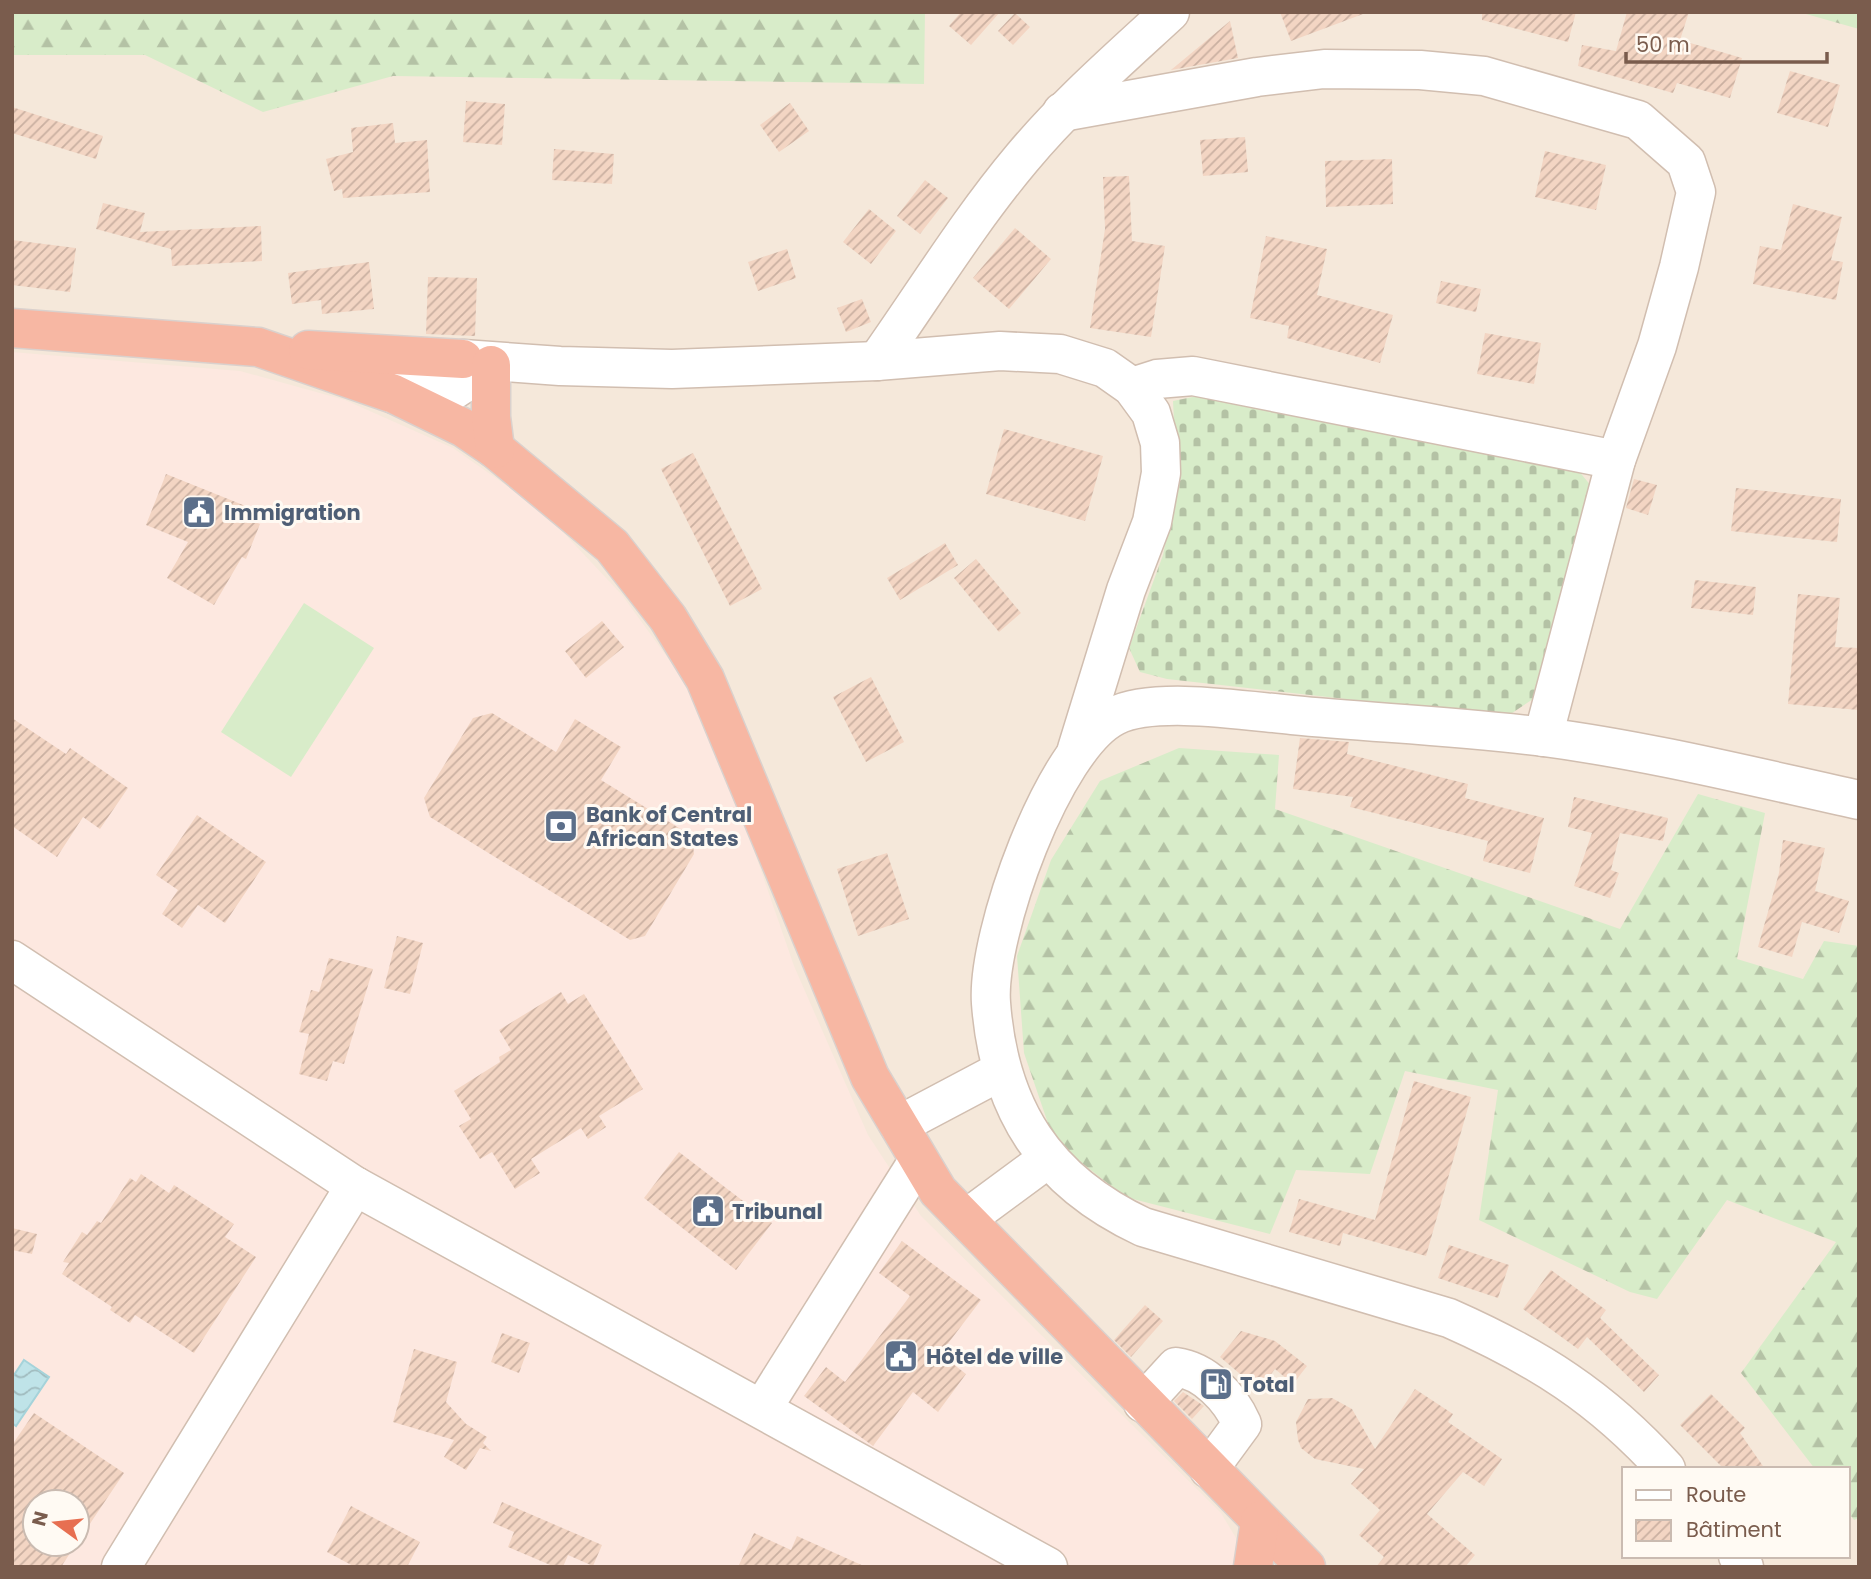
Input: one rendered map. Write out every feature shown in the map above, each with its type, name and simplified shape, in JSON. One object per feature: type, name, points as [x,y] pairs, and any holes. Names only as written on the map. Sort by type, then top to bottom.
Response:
[{"type":"highway","points":[[12,328],[483,362],[495,449]]},
{"type":"highway","points":[[258,347],[410,401],[495,449],[612,546],[668,618],[705,679],[870,1077],[938,1191],[1306,1567]]},
{"type":"highway","points":[[1254,1567],[1260,1521]]},
{"type":"street","points":[[877,361],[978,213],[1062,113],[1170,12]]},
{"type":"street","points":[[1062,113],[1257,77],[1324,69],[1484,76],[1638,120],[1686,162],[1696,192],[1657,346],[1616,460],[1543,737]]},
{"type":"street","points":[[410,401],[421,374],[483,362],[672,369],[877,361],[1000,351],[1060,354],[1105,368],[1132,387],[1152,413],[1160,443],[1161,473],[1152,522],[1126,590],[1076,752]]},
{"type":"street","points":[[1132,387],[1157,379],[1193,376],[1616,460]]},
{"type":"street","points":[[1664,1467],[1597,1401],[1511,1347],[1450,1318],[1143,1227],[1098,1203],[1046,1160],[1025,1124],[1001,1071],[993,1039],[990,992],[998,937],[1032,838],[1051,794],[1076,752],[1094,731],[1115,715],[1164,707],[1201,707],[1543,737],[1659,757],[1859,800]]},
{"type":"street","points":[[12,960],[355,1186],[1048,1567]]},
{"type":"street","points":[[899,1125],[1001,1071]]},
{"type":"street","points":[[966,1219],[1046,1160]]},
{"type":"street","points":[[762,1409],[918,1161]]},
{"type":"street","points":[[121,1567],[355,1186]]},
{"type":"street","points":[[1143,1403],[1176,1367],[1196,1369],[1234,1408],[1242,1424],[1209,1469]]},
{"type":"shaded area","points":[[12,12],[1859,12],[1859,1567],[12,1567]]},
{"type":"shaded area","points":[[12,352],[240,371],[345,400],[453,448],[544,512],[622,595],[686,683],[740,810],[794,966],[868,1135],[921,1216],[1221,1513],[1236,1538],[1242,1558],[1240,1567],[12,1567]]},
{"type":"green space","points":[[12,12],[925,12],[924,84],[393,76],[263,112],[145,55],[12,55]]},
{"type":"green space","points":[[1799,12],[1859,12],[1859,29]]},
{"type":"green space","points":[[1212,393],[1573,464],[1592,487],[1539,695],[1506,717],[1167,679],[1140,672],[1129,648],[1163,555],[1177,484],[1173,401]]},
{"type":"green space","points":[[304,603],[374,648],[291,777],[221,732]]},
{"type":"green space","points":[[1179,748],[1279,755],[1275,809],[1620,929],[1698,794],[1765,813],[1737,959],[1803,979],[1824,941],[1859,946],[1859,1518],[1854,1520],[1850,1515],[1850,1467],[1813,1467],[1741,1373],[1836,1242],[1727,1200],[1657,1299],[1630,1292],[1479,1220],[1498,1090],[1405,1071],[1370,1174],[1296,1170],[1270,1234],[1125,1197],[1054,1141],[1024,1053],[1017,956],[1051,860],[1100,781]]},
{"type":"water","points":[[24,1360],[49,1377],[16,1426],[12,1423],[12,1378]]},
{"type":"building","points":[[961,12],[1000,12],[971,45],[949,26]]},
{"type":"building","points":[[1280,12],[1362,12],[1363,14],[1291,41]]},
{"type":"building","points":[[1482,12],[1576,12],[1568,42],[1482,20]]},
{"type":"building","points":[[1627,12],[1689,12],[1680,40],[1742,58],[1730,98],[1677,83],[1673,93],[1578,66],[1582,45],[1616,51]]},
{"type":"building","points":[[1015,13],[1030,27],[1013,45],[998,31]]},
{"type":"building","points":[[1230,21],[1238,58],[1171,70]]},
{"type":"building","points":[[1790,71],[1840,85],[1828,127],[1777,113]]},
{"type":"building","points":[[466,101],[505,104],[502,145],[463,142]]},
{"type":"building","points":[[790,103],[809,131],[779,152],[760,125]]},
{"type":"building","points":[[12,107],[103,136],[96,159],[12,133]]},
{"type":"building","points":[[393,123],[395,143],[427,140],[430,192],[343,198],[342,189],[334,191],[326,159],[353,152],[351,128]]},
{"type":"building","points":[[1245,137],[1248,172],[1203,176],[1200,140]]},
{"type":"building","points":[[554,149],[614,154],[612,184],[552,180]]},
{"type":"building","points":[[1545,151],[1606,165],[1596,210],[1535,197]]},
{"type":"building","points":[[1392,159],[1393,204],[1326,207],[1325,161]]},
{"type":"building","points":[[1129,176],[1132,241],[1165,246],[1151,337],[1090,328],[1105,229],[1103,177]]},
{"type":"building","points":[[925,180],[948,198],[920,234],[897,216]]},
{"type":"building","points":[[103,203],[145,213],[140,232],[261,226],[262,261],[172,266],[171,249],[96,229]]},
{"type":"building","points":[[1793,204],[1842,217],[1831,260],[1843,262],[1836,300],[1753,284],[1760,246],[1781,250]]},
{"type":"building","points":[[869,209],[896,231],[871,264],[843,242]]},
{"type":"building","points":[[1015,228],[1051,259],[1009,309],[973,278]]},
{"type":"building","points":[[1266,236],[1327,249],[1317,295],[1393,315],[1380,363],[1287,338],[1289,326],[1250,318]]},
{"type":"building","points":[[12,240],[76,248],[70,292],[12,285]]},
{"type":"building","points":[[787,249],[796,278],[758,291],[748,262]]},
{"type":"building","points":[[369,262],[374,309],[322,314],[321,300],[292,304],[288,273]]},
{"type":"building","points":[[428,277],[477,278],[475,336],[426,334]]},
{"type":"building","points":[[1441,281],[1481,289],[1476,312],[1436,303]]},
{"type":"building","points":[[862,299],[871,322],[846,332],[837,308]]},
{"type":"building","points":[[1485,333],[1541,343],[1534,384],[1477,374]]},
{"type":"building","points":[[1004,429],[1103,456],[1085,521],[986,494]]},
{"type":"building","points":[[693,453],[762,589],[730,606],[661,469]]},
{"type":"building","name":"Immigration","points":[[166,474],[248,507],[244,517],[260,524],[246,559],[242,557],[214,605],[167,578],[188,542],[146,525]]},
{"type":"building","points":[[1634,479],[1657,485],[1648,515],[1626,508]]},
{"type":"building","points":[[1736,488],[1841,499],[1837,542],[1731,531]]},
{"type":"building","points":[[945,543],[958,565],[900,600],[887,578]]},
{"type":"building","points":[[976,559],[1021,613],[999,632],[954,578]]},
{"type":"building","points":[[1695,580],[1756,587],[1753,615],[1691,608]]},
{"type":"building","points":[[1798,594],[1840,598],[1835,647],[1859,648],[1859,710],[1788,704]]},
{"type":"building","points":[[602,621],[624,647],[586,678],[565,651]]},
{"type":"building","points":[[871,677],[904,742],[866,762],[833,697]]},
{"type":"building","name":"Bank of Central African States","points":[[492,713],[556,752],[575,719],[621,747],[601,780],[692,836],[694,854],[645,936],[630,940],[430,817],[424,798],[473,718]]},
{"type":"building","points":[[12,718],[66,754],[70,748],[128,788],[100,829],[83,817],[57,857],[12,826]]},
{"type":"building","points":[[1300,738],[1349,742],[1347,754],[1468,784],[1465,798],[1544,818],[1530,873],[1483,861],[1488,841],[1350,807],[1353,797],[1293,789]]},
{"type":"building","points":[[1574,797],[1668,818],[1663,841],[1620,833],[1611,870],[1619,873],[1610,898],[1574,886],[1592,833],[1568,827]]},
{"type":"building","points":[[197,815],[266,862],[225,923],[198,905],[182,928],[162,914],[178,890],[156,875]]},
{"type":"building","points":[[1783,840],[1825,848],[1815,891],[1849,901],[1839,933],[1802,922],[1792,957],[1758,947],[1779,873]]},
{"type":"building","points":[[887,853],[909,919],[858,936],[837,869]]},
{"type":"building","points":[[397,936],[423,943],[410,994],[384,988]]},
{"type":"building","points":[[329,958],[373,969],[344,1064],[333,1061],[327,1081],[299,1074],[309,1034],[299,1032],[311,990],[319,992]]},
{"type":"building","points":[[561,992],[568,1004],[584,994],[643,1089],[599,1116],[606,1127],[588,1139],[581,1128],[531,1159],[540,1173],[515,1189],[492,1152],[480,1159],[459,1126],[471,1119],[454,1091],[500,1062],[499,1057],[511,1050],[499,1030]]},
{"type":"building","points":[[1414,1081],[1471,1097],[1426,1256],[1343,1233],[1340,1246],[1289,1232],[1299,1199],[1375,1220]]},
{"type":"building","name":"Tribunal","points":[[679,1152],[772,1223],[736,1270],[644,1198]]},
{"type":"building","points":[[141,1174],[169,1193],[174,1185],[234,1224],[225,1237],[256,1257],[194,1353],[135,1315],[130,1323],[110,1310],[112,1307],[62,1274],[69,1263],[63,1262],[82,1232],[87,1235],[97,1221],[101,1223],[130,1178],[136,1182]]},
{"type":"building","points":[[12,1228],[37,1234],[32,1254],[12,1250]]},
{"type":"building","points":[[902,1241],[981,1300],[940,1354],[966,1374],[938,1412],[913,1392],[873,1446],[804,1396],[826,1367],[845,1382],[910,1296],[879,1273]]},
{"type":"building","points":[[1449,1245],[1509,1265],[1498,1298],[1438,1278]]},
{"type":"building","points":[[1551,1270],[1606,1310],[1600,1318],[1659,1375],[1644,1392],[1587,1337],[1578,1349],[1523,1309]]},
{"type":"building","points":[[1145,1305],[1163,1321],[1131,1357],[1114,1340]]},
{"type":"building","points":[[1241,1331],[1275,1341],[1307,1366],[1293,1384],[1275,1369],[1259,1390],[1220,1357]]},
{"type":"building","points":[[502,1333],[530,1343],[519,1373],[491,1362]]},
{"type":"building","points":[[414,1349],[457,1362],[446,1402],[466,1424],[487,1437],[483,1443],[491,1451],[480,1448],[466,1470],[444,1457],[454,1440],[393,1422]]},
{"type":"building","points":[[1415,1389],[1453,1414],[1448,1422],[1502,1459],[1484,1486],[1463,1472],[1427,1514],[1475,1555],[1465,1567],[1376,1567],[1384,1557],[1359,1535],[1380,1510],[1351,1484],[1364,1469],[1315,1459],[1301,1448],[1298,1440],[1296,1422],[1308,1399],[1332,1398],[1352,1409],[1375,1449]]},
{"type":"building","points":[[1183,1392],[1204,1406],[1192,1419],[1174,1401]]},
{"type":"building","points":[[1711,1394],[1745,1428],[1740,1433],[1764,1467],[1722,1467],[1680,1425]]},
{"type":"building","points":[[34,1413],[124,1473],[91,1522],[91,1488],[21,1488],[21,1558],[67,1558],[61,1567],[12,1567],[12,1445]]},
{"type":"building","points":[[502,1502],[602,1545],[593,1566],[568,1555],[563,1567],[555,1567],[508,1547],[514,1532],[493,1523]]},
{"type":"building","points":[[351,1506],[420,1542],[407,1567],[355,1567],[327,1552]]},
{"type":"building","points":[[754,1533],[791,1550],[797,1536],[866,1567],[738,1567]]},
{"type":"place","name":"Immigration","points":[[199,512]]},
{"type":"place","name":"Bank of Central African States","points":[[561,826]]},
{"type":"place","name":"Tribunal","points":[[708,1211]]},
{"type":"place","name":"Hôtel de ville","points":[[901,1356]]},
{"type":"place","name":"Total","points":[[1216,1384]]}]
